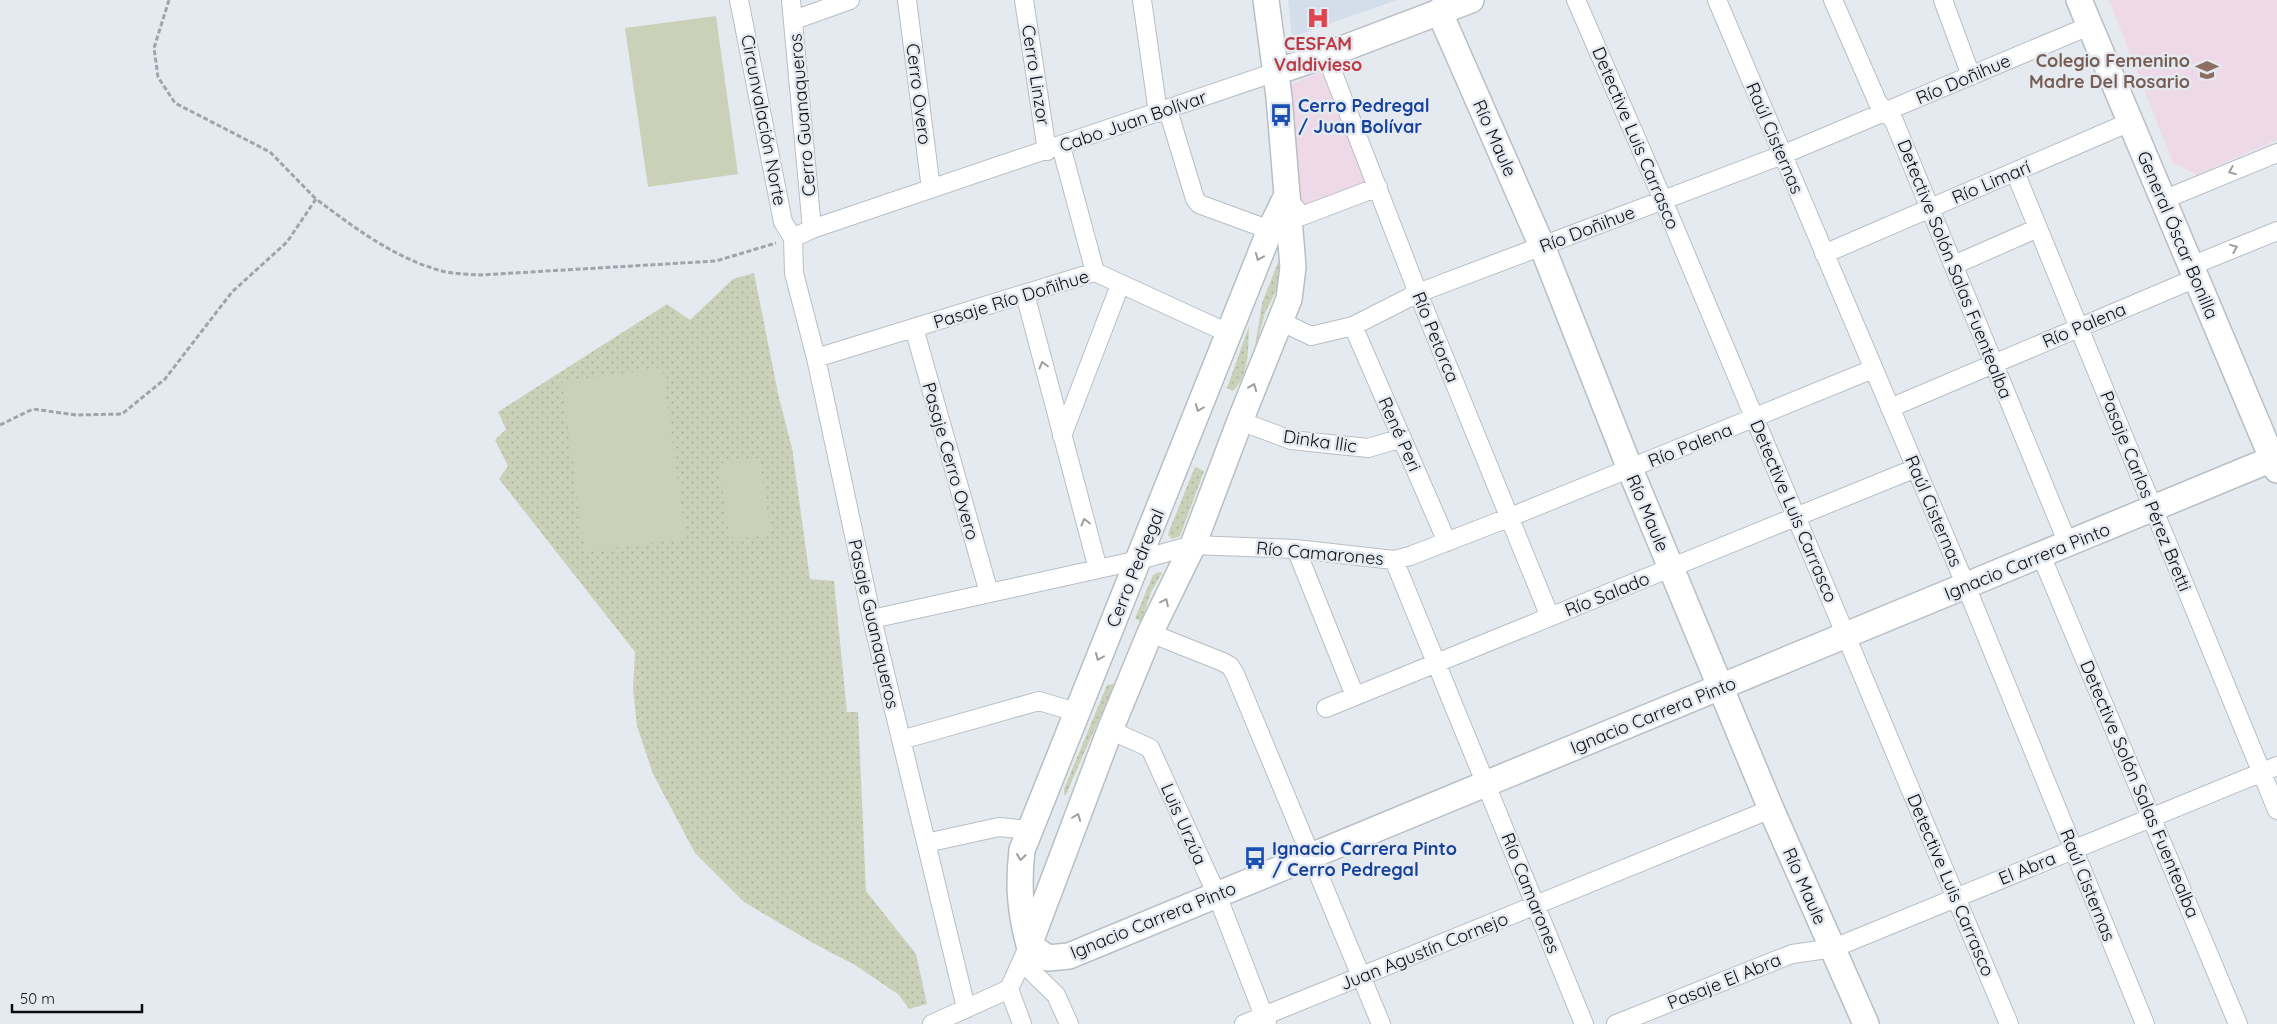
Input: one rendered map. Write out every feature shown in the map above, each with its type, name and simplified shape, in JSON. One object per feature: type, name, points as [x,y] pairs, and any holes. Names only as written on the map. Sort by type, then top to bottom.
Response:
[{"type":"street","name":"Circunvalación Norte","points":[[739,0],[783,222],[793,238]]},
{"type":"street","name":"Cerro Guanaqueros","points":[[791,0],[812,229]]},
{"type":"street","points":[[794,20],[850,0]]},
{"type":"street","name":"Cerro Overo","points":[[907,0],[931,189]]},
{"type":"street","name":"Cerro Linzor","points":[[1024,0],[1054,149],[1095,272]]},
{"type":"street","points":[[1142,0],[1163,112],[1195,199],[1198,204],[1270,230]]},
{"type":"street","points":[[1022,1024],[1010,989],[1110,730],[1150,633],[1193,545],[1289,298],[1293,267],[1276,72],[1266,0]]},
{"type":"street","name":"Cabo Juan Bolívar","points":[[793,238],[812,229],[1054,149],[1326,55],[1437,6],[1471,0]]},
{"type":"street","name":"Detective Luis Carrasco","points":[[1576,0],[1663,200],[2009,1024]]},
{"type":"street","name":"Raúl Cisternas","points":[[1716,0],[1966,586],[2146,1024]]},
{"type":"street","name":"Detective Solón Salas Fuentealba","points":[[1834,0],[1878,103],[1894,121],[2068,544]]},
{"type":"street","points":[[1943,0],[1971,76]]},
{"type":"street","name":"General Óscar Bonilla","points":[[2079,0],[2193,272],[2276,462]]},
{"type":"street","name":"Río Maule","points":[[1437,6],[1542,246],[1630,469],[1722,686],[1771,809],[1866,1024]]},
{"type":"street","name":"Río Doñihue","points":[[1280,321],[1311,336],[1353,326],[1418,293],[1782,155],[2089,26]]},
{"type":"street","name":"Río Petorca","points":[[1326,55],[1418,293],[1508,518],[1550,617]]},
{"type":"street","name":"Río Limarí","points":[[1824,254],[2130,122]]},
{"type":"street","points":[[2163,200],[2277,153]]},
{"type":"street","name":"Pasaje Carlos Pérez Bretti","points":[[2015,172],[2153,509],[2269,769],[2277,810]]},
{"type":"street","points":[[1286,197],[1302,216],[1378,187]]},
{"type":"street","name":"Cerro Pedregal","points":[[1025,953],[1018,886],[1022,850],[1270,230],[1286,197]]},
{"type":"street","points":[[1954,265],[2038,228]]},
{"type":"street","points":[[2193,272],[2277,231]]},
{"type":"street","name":"Pasaje Guanaqueros","points":[[793,238],[794,272],[816,358],[872,619],[966,1008]]},
{"type":"street","name":"Pasaje Río Doñihue","points":[[816,358],[1095,272],[1228,334]]},
{"type":"street","name":"Río Palena","points":[[1890,408],[2079,328],[2193,272]]},
{"type":"street","points":[[1062,436],[1120,285]]},
{"type":"street","points":[[1025,294],[1098,569]]},
{"type":"street","name":"René Peri","points":[[1353,326],[1447,542]]},
{"type":"street","name":"Pasaje Cerro Overo","points":[[914,328],[989,593]]},
{"type":"street","name":"Río Palena","points":[[1394,560],[1508,518],[1873,369]]},
{"type":"street","name":"Dinka llic","points":[[1240,421],[1291,440],[1368,448],[1402,438]]},
{"type":"street","name":"Ignacio Carrera Pinto","points":[[1025,953],[1048,958],[1069,956],[2153,509],[2276,462]]},
{"type":"street","name":"Río Salado","points":[[1326,708],[1916,468]]},
{"type":"street","name":"Río Camarones","points":[[872,619],[1139,560],[1193,545],[1296,549],[1394,560],[1584,1024]]},
{"type":"street","points":[[1296,549],[1355,696]]},
{"type":"street","name":"Detective Solón Salas Fuentealba","points":[[2041,555],[2238,1024]]},
{"type":"street","points":[[1150,633],[1230,666],[1381,1024]]},
{"type":"street","points":[[901,740],[1039,701],[1076,712]]},
{"type":"street","name":"Luis Urzúa","points":[[1110,730],[1150,748],[1217,895],[1265,1020]]},
{"type":"street","name":"El Abra","points":[[1834,948],[2269,769]]},
{"type":"street","name":"Juan Agustín Cornejo","points":[[1244,1024],[1265,1020],[1362,976],[1771,809]]},
{"type":"street","points":[[926,843],[999,827],[1030,830]]},
{"type":"street","name":"Pasaje El Abra","points":[[1616,1024],[1792,954],[1834,948]]},
{"type":"street","points":[[1025,953],[1056,995],[1069,1024]]},
{"type":"street","points":[[932,1024],[1010,989]]},
{"type":"path","points":[[168,0],[154,48],[158,77],[175,103],[270,152],[316,199],[368,238],[393,252],[442,272],[480,275],[716,261],[793,238]]},
{"type":"path","points":[[0,424],[33,409],[76,415],[122,414],[164,379],[232,292],[287,242],[316,199]]},
{"type":"shaded area","name":"CESFAM Valdivieso","points":[[1288,0],[1397,0],[1292,37]]},
{"type":"shaded area","name":"Colegio Femenino Madre Del Rosario","points":[[2109,0],[2277,0],[2277,140],[2197,175],[2173,163]]},
{"type":"shaded area","points":[[1325,71],[1370,185],[1304,210],[1294,201],[1291,84]]},
{"type":"green space","points":[[716,16],[738,174],[648,187],[625,28]]},
{"type":"green space","points":[[1280,257],[1280,283],[1265,313],[1254,353],[1262,303]]},
{"type":"green space","points":[[754,273],[779,398],[792,448],[810,579],[834,581],[847,712],[858,712],[866,891],[916,954],[927,1004],[909,1009],[899,995],[855,965],[813,943],[744,902],[695,853],[653,774],[637,726],[633,689],[635,652],[499,479],[508,466],[495,440],[506,429],[498,412],[667,304],[690,320],[733,279]]},
{"type":"green space","points":[[1249,326],[1245,369],[1243,377],[1233,391],[1227,388]]},
{"type":"green space","points":[[662,368],[686,538],[585,552],[562,382]]},
{"type":"green space","points":[[759,458],[771,534],[730,540],[719,464]]},
{"type":"green space","points":[[1195,467],[1204,471],[1180,536],[1172,539],[1168,535],[1169,531]]},
{"type":"green space","points":[[1159,572],[1162,573],[1151,592],[1141,622],[1135,618],[1153,575]]},
{"type":"green space","points":[[1114,684],[1066,795],[1064,795],[1064,789],[1107,685]]},
{"type":"place","name":"CESFAM Valdivieso","points":[[1318,18]]},
{"type":"place","name":"Colegio Femenino Madre Del Rosario","points":[[2207,70]]},
{"type":"place","name":"Cerro Pedregal / Juan Bolívar","points":[[1281,115]]},
{"type":"place","name":"Ignacio Carrera Pinto / Cerro Pedregal","points":[[1255,858]]}]
